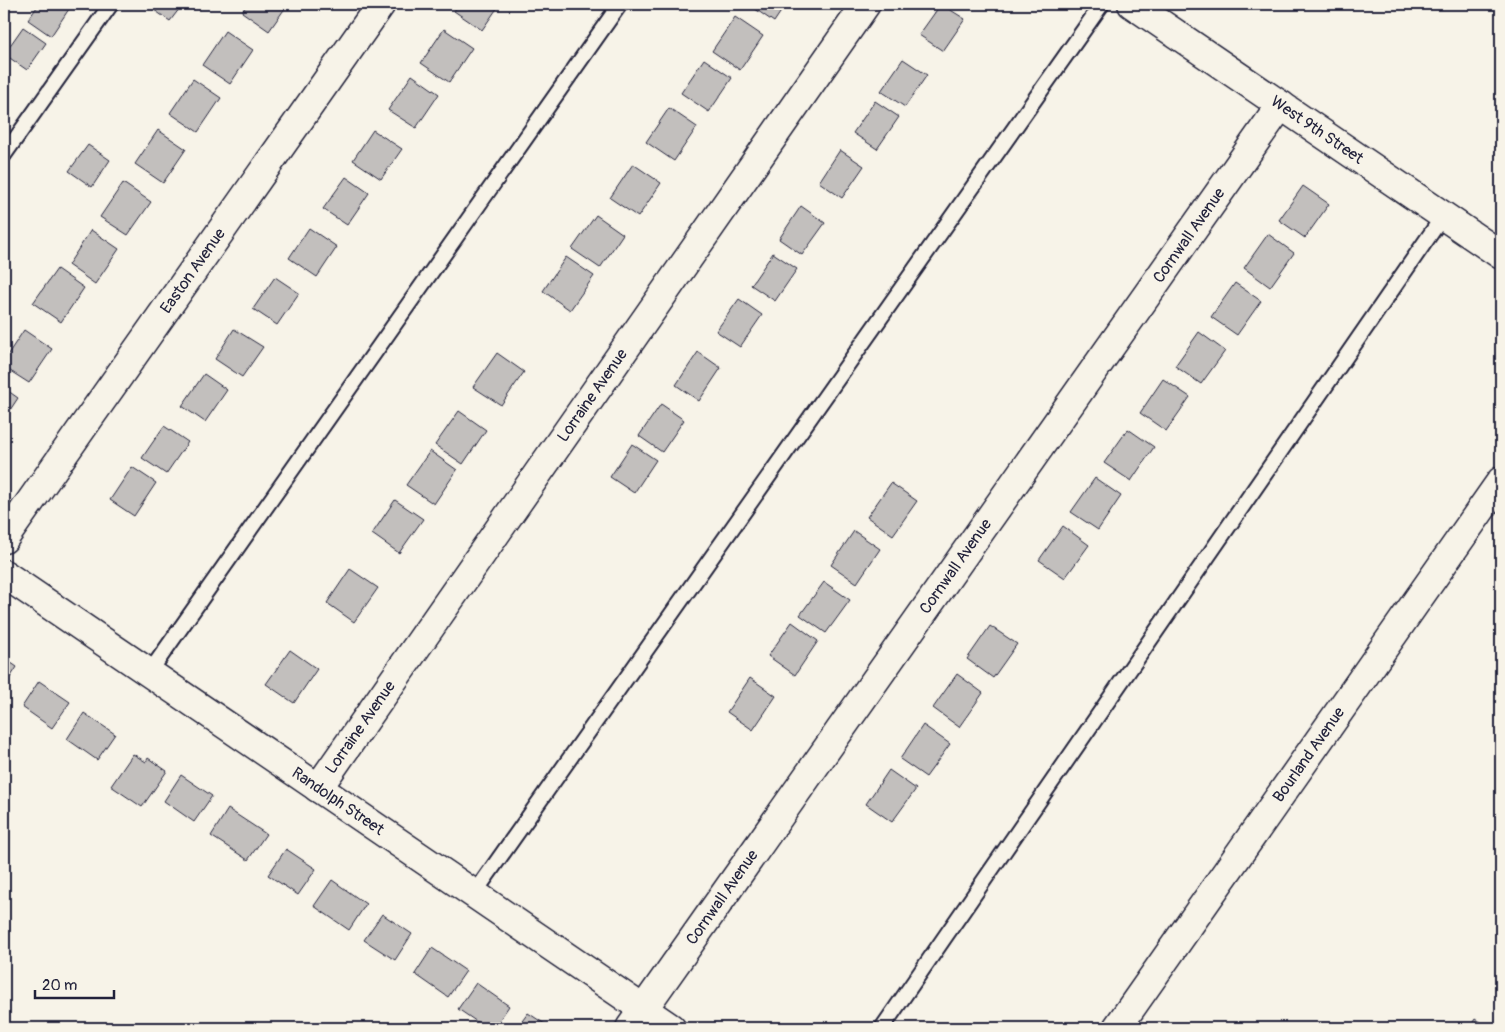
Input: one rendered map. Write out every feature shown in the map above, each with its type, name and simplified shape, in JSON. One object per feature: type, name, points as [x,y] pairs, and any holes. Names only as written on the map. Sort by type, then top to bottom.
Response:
[{"type":"street","name":"Easton Avenue","points":[[4,539],[381,4]]},
{"type":"street","name":"Lorraine Avenue","points":[[318,788],[866,4]]},
{"type":"street","name":"West 9th Street","points":[[1132,4],[1501,255]]},
{"type":"street","name":"Cornwall Avenue","points":[[636,1019],[1281,105]]},
{"type":"street","name":"Bourland Avenue","points":[[1117,1028],[1501,481]]},
{"type":"street","name":"Randolph Street","points":[[4,574],[474,894],[636,1019],[671,1028]]},
{"type":"lane","points":[[4,155],[111,4]]},
{"type":"lane","points":[[149,673],[620,4]]},
{"type":"lane","points":[[474,894],[1102,4]]},
{"type":"lane","points":[[882,1028],[1443,216]]},
{"type":"building","points":[[39,4],[62,4],[69,9],[51,36],[28,20]]},
{"type":"building","points":[[183,4],[170,21],[147,5]]},
{"type":"building","points":[[247,4],[288,4],[269,31],[242,12]]},
{"type":"building","points":[[459,4],[500,4],[482,30],[454,11]]},
{"type":"building","points":[[748,4],[786,4],[774,22]]},
{"type":"building","points":[[941,4],[965,19],[943,51],[919,35]]},
{"type":"building","points":[[735,17],[763,36],[740,70],[712,51]]},
{"type":"building","points":[[23,27],[46,43],[27,70],[4,54]]},
{"type":"building","points":[[444,29],[472,48],[449,82],[421,63]]},
{"type":"building","points":[[225,31],[253,50],[230,84],[202,65]]},
{"type":"building","points":[[704,59],[732,78],[709,112],[681,93]]},
{"type":"building","points":[[903,59],[927,75],[905,107],[881,91]]},
{"type":"building","points":[[412,75],[439,94],[416,128],[388,110]]},
{"type":"building","points":[[193,79],[221,98],[198,132],[170,113]]},
{"type":"building","points":[[875,101],[899,117],[877,149],[853,133]]},
{"type":"building","points":[[669,108],[697,127],[674,161],[646,142]]},
{"type":"building","points":[[158,130],[186,149],[163,183],[135,164]]},
{"type":"building","points":[[373,130],[402,149],[381,179],[353,160]]},
{"type":"building","points":[[88,145],[110,160],[92,187],[69,171]]},
{"type":"building","points":[[840,150],[864,166],[842,198],[819,182]]},
{"type":"building","points":[[633,164],[661,183],[638,217],[610,198]]},
{"type":"building","points":[[346,177],[369,193],[347,225],[323,209]]},
{"type":"building","points":[[123,183],[151,202],[128,235],[100,217]]},
{"type":"building","points":[[1303,186],[1329,204],[1305,238],[1279,220]]},
{"type":"building","points":[[801,206],[825,223],[802,255],[779,239]]},
{"type":"building","points":[[596,215],[623,234],[600,268],[572,249]]},
{"type":"building","points":[[309,228],[337,247],[317,277],[289,258]]},
{"type":"building","points":[[91,230],[119,249],[95,284],[68,265]]},
{"type":"building","points":[[1268,234],[1294,253],[1270,287],[1244,268]]},
{"type":"building","points":[[773,253],[797,269],[775,301],[751,285]]},
{"type":"building","points":[[566,257],[594,276],[570,310],[543,291]]},
{"type":"building","points":[[57,269],[84,288],[61,322],[33,303]]},
{"type":"building","points":[[275,277],[299,293],[277,325],[253,309]]},
{"type":"building","points":[[1235,283],[1261,301],[1237,335],[1211,317]]},
{"type":"building","points":[[739,299],[762,315],[740,347],[716,331]]},
{"type":"building","points":[[234,329],[263,347],[242,377],[215,359]]},
{"type":"building","points":[[24,330],[52,349],[29,383],[4,367],[4,360]]},
{"type":"building","points":[[1199,332],[1225,351],[1201,384],[1175,366]]},
{"type":"building","points":[[698,352],[721,368],[699,401],[676,385]]},
{"type":"building","points":[[497,353],[524,372],[501,405],[473,387]]},
{"type":"building","points":[[204,374],[227,390],[205,422],[182,406]]},
{"type":"building","points":[[1163,379],[1190,397],[1166,431],[1140,413]]},
{"type":"building","points":[[4,388],[18,398],[4,419]]},
{"type":"building","points":[[661,404],[684,420],[662,452],[639,436]]},
{"type":"building","points":[[459,411],[486,430],[463,464],[435,445]]},
{"type":"building","points":[[164,426],[188,442],[166,474],[142,458]]},
{"type":"building","points":[[1128,429],[1154,447],[1131,481],[1104,463]]},
{"type":"building","points":[[632,444],[656,460],[634,493],[610,477]]},
{"type":"building","points":[[430,451],[457,470],[434,504],[406,485]]},
{"type":"building","points":[[132,467],[156,483],[134,516],[110,500]]},
{"type":"building","points":[[1095,478],[1121,496],[1098,530],[1071,512]]},
{"type":"building","points":[[891,483],[917,501],[893,535],[867,517]]},
{"type":"building","points":[[395,500],[423,519],[399,553],[372,534]]},
{"type":"building","points":[[1063,526],[1089,545],[1065,578],[1039,560]]},
{"type":"building","points":[[854,531],[880,549],[857,583],[831,565]]},
{"type":"building","points":[[350,569],[378,588],[354,622],[327,603]]},
{"type":"building","points":[[824,582],[850,600],[826,633],[800,615]]},
{"type":"building","points":[[792,622],[818,641],[795,675],[768,656]]},
{"type":"building","points":[[990,626],[1017,644],[993,678],[967,659]]},
{"type":"building","points":[[290,650],[317,669],[294,703],[266,684]]},
{"type":"building","points":[[4,658],[17,667],[4,687]]},
{"type":"building","points":[[957,674],[983,693],[959,727],[933,708]]},
{"type":"building","points":[[750,678],[776,696],[753,730],[727,712]]},
{"type":"building","points":[[39,681],[70,702],[52,728],[22,707]]},
{"type":"building","points":[[84,713],[115,734],[97,760],[67,739]]},
{"type":"building","points":[[923,725],[950,744],[926,777],[900,759]]},
{"type":"building","points":[[133,754],[146,762],[148,758],[167,771],[142,807],[111,786]]},
{"type":"building","points":[[889,770],[916,789],[892,822],[866,804]]},
{"type":"building","points":[[181,775],[212,796],[194,822],[164,801]]},
{"type":"building","points":[[228,809],[266,834],[248,860],[211,836]]},
{"type":"building","points":[[286,849],[316,869],[298,895],[268,875]]},
{"type":"building","points":[[332,880],[366,904],[349,930],[314,906]]},
{"type":"building","points":[[382,914],[412,934],[395,960],[364,940]]},
{"type":"building","points":[[432,948],[466,971],[448,997],[415,974]]},
{"type":"building","points":[[476,983],[509,1006],[494,1028],[486,1028],[458,1009]]},
{"type":"building","points":[[528,1013],[551,1028],[517,1028]]},
{"type":"building","points":[[1475,1019],[1489,1028],[1469,1028]]}]
